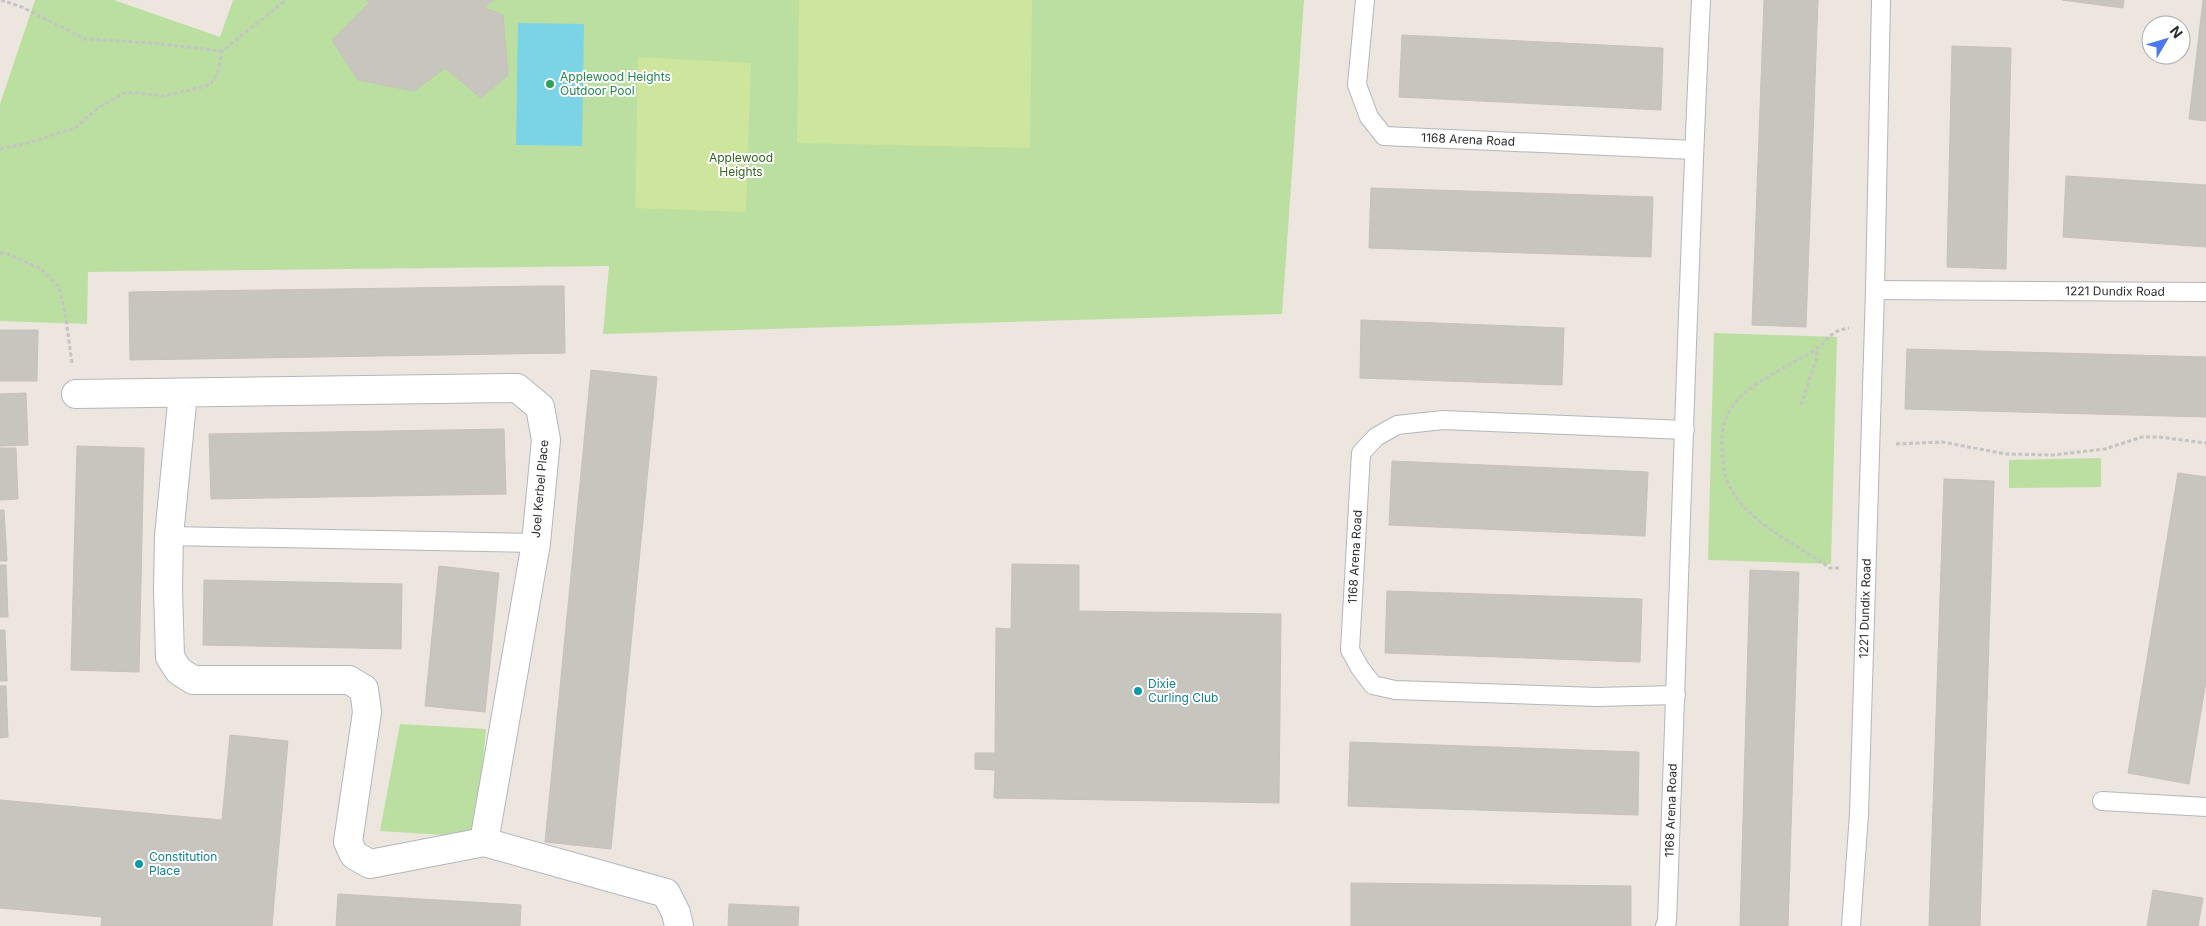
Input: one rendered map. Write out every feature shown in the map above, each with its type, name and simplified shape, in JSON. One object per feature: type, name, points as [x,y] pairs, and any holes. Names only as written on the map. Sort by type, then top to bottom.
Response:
[{"type":"street","name":"Joel Kerbel Place","points":[[76,394],[517,388],[540,407],[546,440],[536,544],[484,842]]},
{"type":"street","points":[[183,393],[169,536],[168,589],[170,657],[179,671],[193,680],[349,680],[364,688],[367,712],[348,842],[354,855],[370,864],[484,842],[666,893],[676,913],[679,926]]},
{"type":"lane","name":"1168 Arena Road","points":[[1365,0],[1358,85],[1369,117],[1384,136],[1694,150]]},
{"type":"lane","name":"1168 Arena Road","points":[[1665,926],[1667,921],[1676,695],[1694,150],[1701,0]]},
{"type":"lane","name":"1221 Dundix Road","points":[[1851,926],[1859,814],[1875,290],[1881,0]]},
{"type":"lane","name":"1221 Dundix Road","points":[[1875,290],[2206,292]]},
{"type":"lane","name":"1168 Arena Road","points":[[1676,695],[1597,697],[1395,690],[1373,685],[1360,668],[1350,650],[1361,453],[1376,437],[1397,425],[1442,420],[1685,430]]},
{"type":"lane","points":[[169,536],[536,544]]},
{"type":"lane","points":[[2102,801],[2206,807]]},
{"type":"path","points":[[1,0],[22,7],[85,40],[152,43],[222,51]]},
{"type":"path","points":[[0,148],[28,143],[75,128],[98,108],[127,92],[165,96],[210,85],[218,72],[222,51],[286,0]]},
{"type":"path","points":[[0,253],[6,253],[41,269],[59,287],[65,312],[76,394]]},
{"type":"path","points":[[1866,569],[1830,568],[1769,528],[1748,510],[1729,485],[1724,470],[1722,436],[1724,420],[1744,392],[1766,377],[1816,349],[1837,330],[1874,325]]},
{"type":"path","points":[[1801,405],[1817,358],[1816,349]]},
{"type":"path","points":[[1870,445],[1942,442],[2006,454],[2054,455],[2106,449],[2142,437],[2159,437],[2206,443]]},
{"type":"green space","name":"Applewood Heights","points":[[35,0],[114,0],[220,37],[233,0],[1304,0],[1282,314],[603,334],[609,266],[88,272],[87,324],[0,321],[0,104]]},
{"type":"green space","points":[[799,0],[1032,0],[1030,148],[797,143]]},
{"type":"green space","points":[[638,57],[751,63],[746,212],[635,208]]},
{"type":"green space","points":[[1714,333],[1837,337],[1831,564],[1708,560]]},
{"type":"green space","points":[[2101,458],[2101,487],[2009,488],[2009,460]]},
{"type":"green space","points":[[400,724],[486,729],[476,837],[380,831]]},
{"type":"water","name":"Applewood Heights Outdoor Pool","points":[[518,23],[584,24],[582,146],[516,145]]},
{"type":"building","points":[[367,0],[493,0],[484,8],[503,15],[508,75],[481,98],[445,68],[414,91],[358,80],[332,40],[369,3]]},
{"type":"building","points":[[1764,0],[1818,0],[1806,327],[1752,325]]},
{"type":"building","points":[[2062,0],[2124,0],[2123,8]]},
{"type":"building","points":[[2203,0],[2206,0],[2206,121],[2189,119]]},
{"type":"building","points":[[1402,35],[1663,48],[1661,110],[1399,97]]},
{"type":"building","points":[[1952,46],[2011,48],[2006,269],[1947,267]]},
{"type":"building","points":[[2066,176],[2206,185],[2206,247],[2063,237]]},
{"type":"building","points":[[1371,188],[1653,197],[1651,257],[1369,248]]},
{"type":"building","points":[[564,286],[565,353],[130,360],[129,292]]},
{"type":"building","points":[[1361,320],[1564,328],[1562,385],[1360,378]]},
{"type":"building","points":[[0,330],[38,330],[37,381],[0,381]]},
{"type":"building","points":[[1907,349],[2206,357],[2206,417],[1905,409]]},
{"type":"building","points":[[591,370],[657,377],[611,849],[545,842]]},
{"type":"building","points":[[26,393],[28,445],[0,446],[0,394]]},
{"type":"building","points":[[504,429],[506,494],[211,499],[209,434]]},
{"type":"building","points":[[77,446],[144,448],[139,672],[71,670]]},
{"type":"building","points":[[0,448],[16,448],[18,499],[0,500]]},
{"type":"building","points":[[1392,461],[1648,472],[1645,536],[1389,525]]},
{"type":"building","points":[[2178,473],[2206,477],[2206,681],[2189,784],[2128,773]]},
{"type":"building","points":[[1944,479],[1994,481],[1980,926],[1929,926]]},
{"type":"building","points":[[0,510],[4,510],[7,561],[0,561]]},
{"type":"building","name":"Dixie Curling Club","points":[[1012,564],[1079,565],[1079,611],[1281,614],[1279,803],[994,798],[995,770],[975,769],[975,753],[995,753],[996,628],[1011,629]]},
{"type":"building","points":[[0,565],[6,565],[8,617],[0,617]]},
{"type":"building","points":[[439,566],[499,573],[485,712],[425,706]]},
{"type":"building","points":[[1750,570],[1799,572],[1788,926],[1740,926]]},
{"type":"building","points":[[204,580],[402,584],[401,649],[203,645]]},
{"type":"building","points":[[1387,591],[1642,599],[1640,662],[1385,653]]},
{"type":"building","points":[[0,630],[5,630],[7,681],[0,681]]},
{"type":"building","points":[[0,686],[6,686],[8,737],[0,738]]},
{"type":"building","name":"Constitution Place","points":[[230,735],[288,741],[272,926],[101,926],[102,917],[0,908],[0,800],[222,820]]},
{"type":"building","points":[[1350,742],[1639,752],[1638,815],[1348,806]]},
{"type":"building","points":[[1351,883],[1631,886],[1631,926],[1351,926]]},
{"type":"building","points":[[2153,890],[2203,898],[2198,926],[2147,926]]},
{"type":"building","points":[[338,894],[521,905],[520,926],[336,926]]},
{"type":"building","points":[[729,904],[799,907],[798,926],[728,926]]},
{"type":"place","name":"Applewood Heights Outdoor Pool","points":[[550,84]]},
{"type":"place","name":"Dixie Curling Club","points":[[1138,691]]},
{"type":"place","name":"Constitution Place","points":[[139,864]]}]
